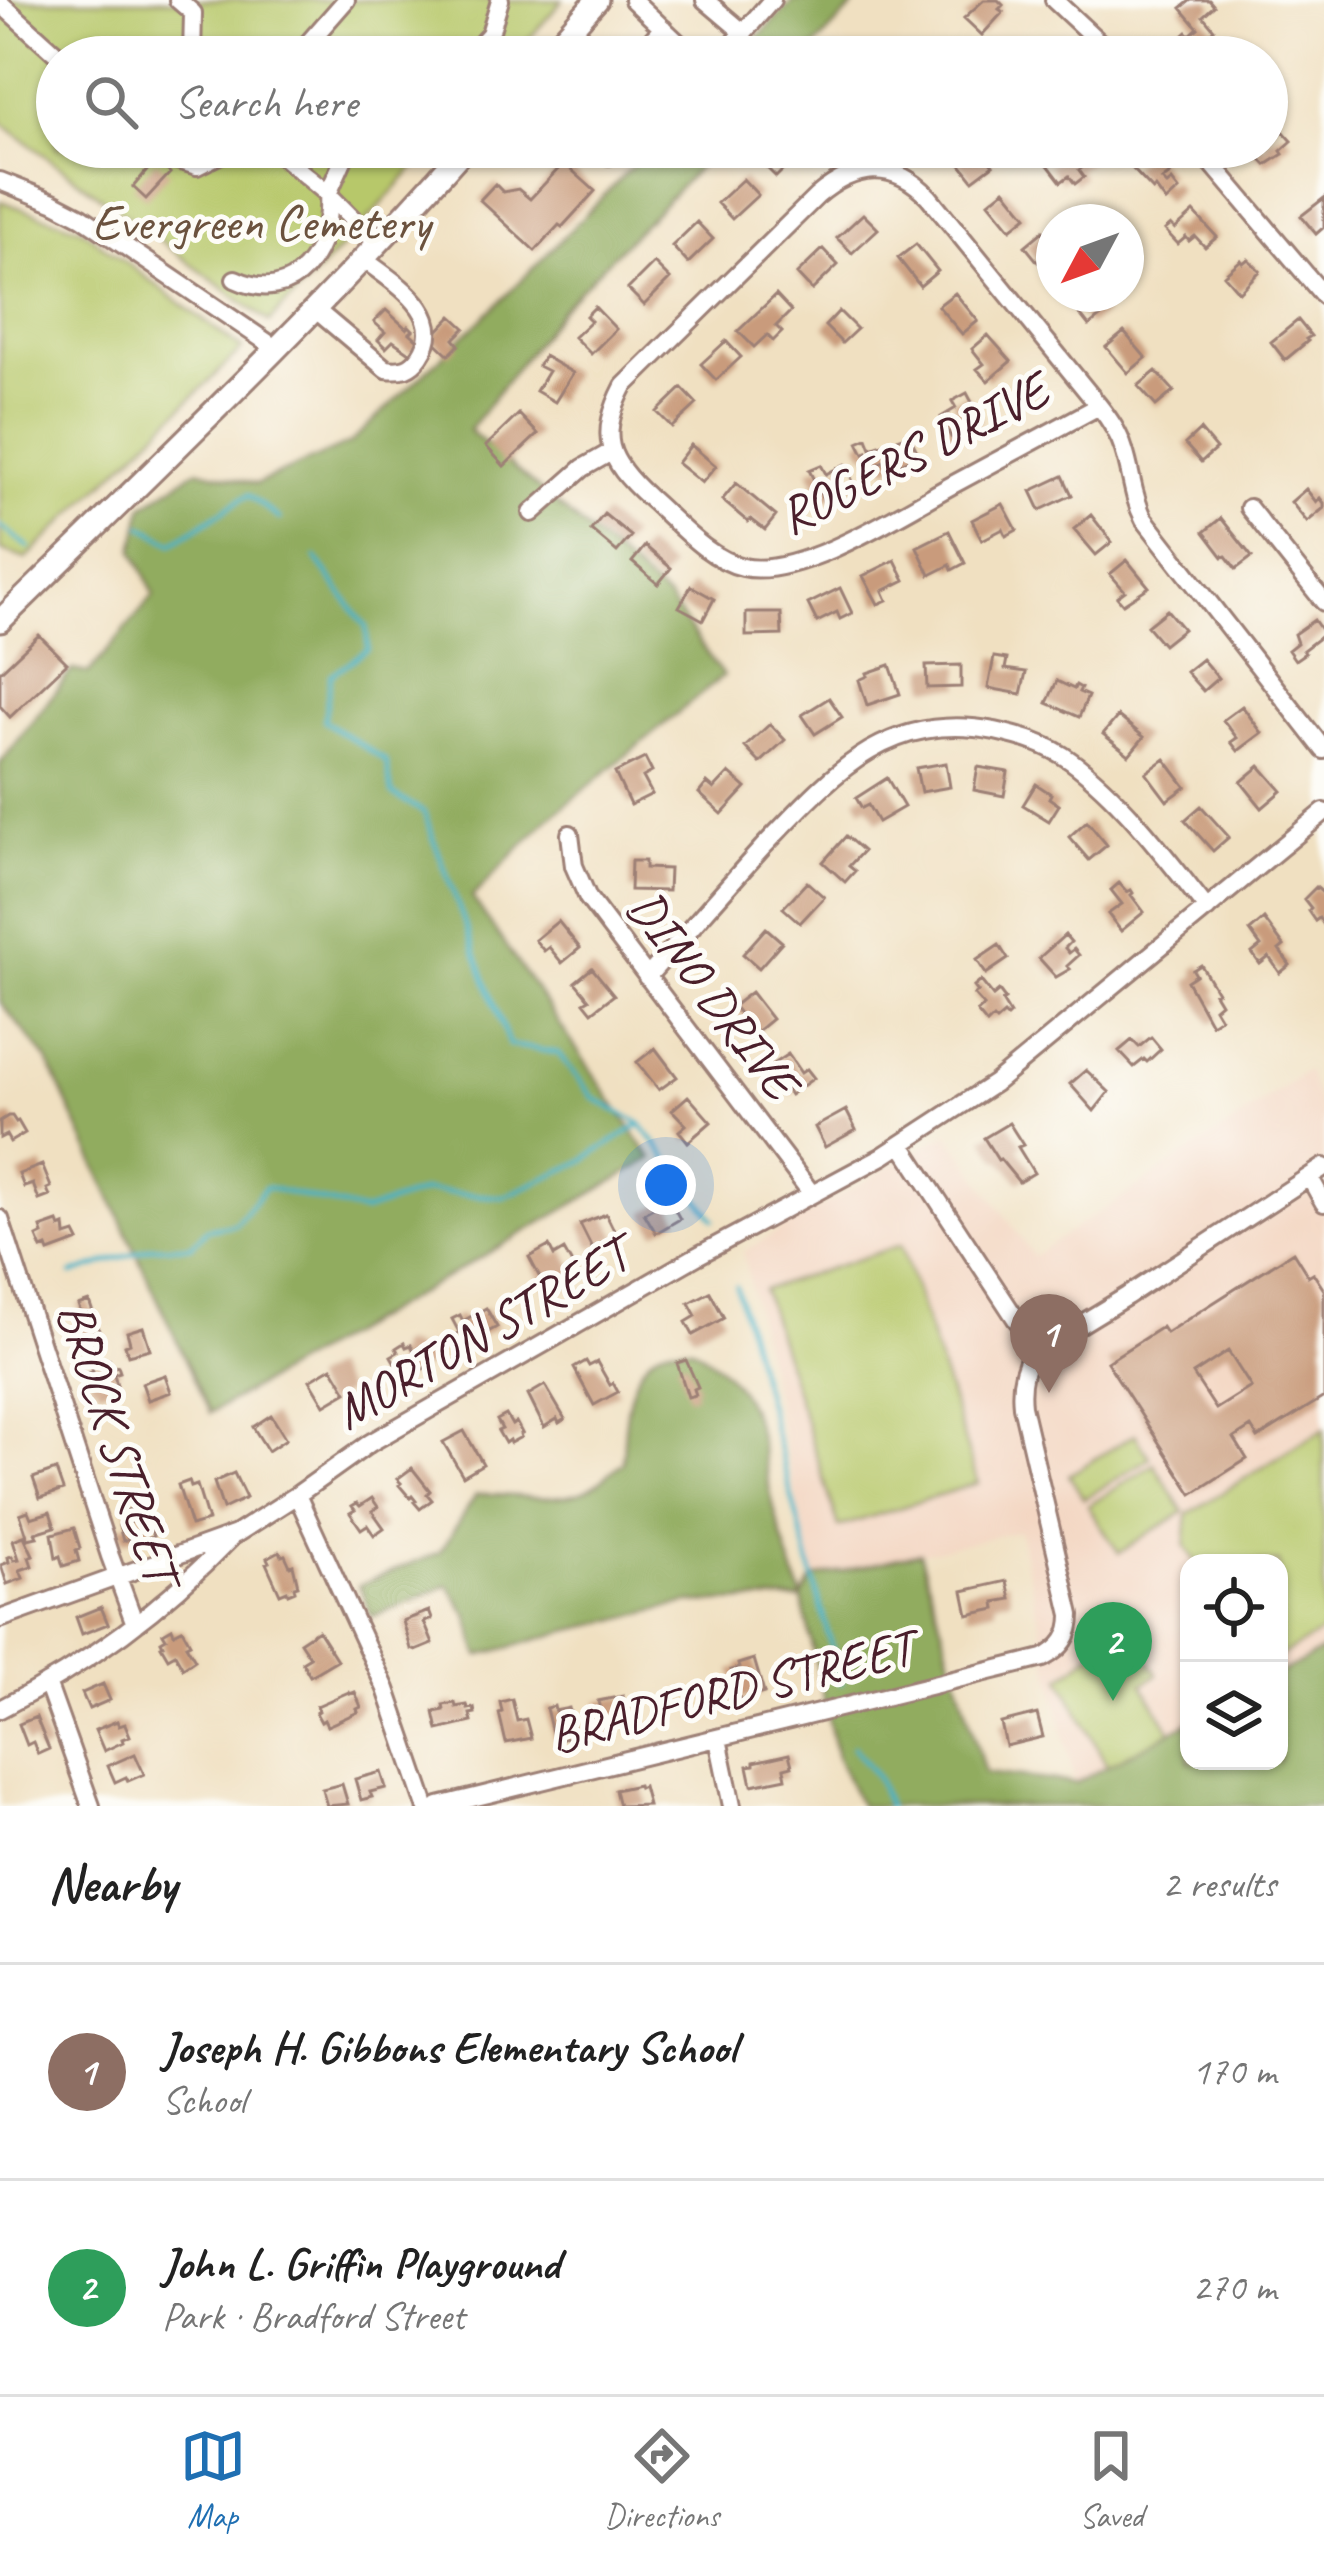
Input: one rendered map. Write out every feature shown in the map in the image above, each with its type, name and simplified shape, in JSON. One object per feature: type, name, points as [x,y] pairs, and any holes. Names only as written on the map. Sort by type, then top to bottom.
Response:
[{"type":"main road","points":[[565,36],[597,0]]},
{"type":"main road","points":[[0,621],[316,310],[447,168]]},
{"type":"street","points":[[314,36],[346,0]]},
{"type":"street","points":[[488,36],[500,0]]},
{"type":"street","points":[[633,0],[672,36]]},
{"type":"street","points":[[705,0],[743,33]]},
{"type":"street","points":[[740,36],[772,0]]},
{"type":"street","points":[[1054,0],[1093,36]]},
{"type":"street","points":[[0,3],[36,36]]},
{"type":"street","points":[[192,4],[192,36]]},
{"type":"street","points":[[656,36],[663,28]]},
{"type":"street","points":[[296,168],[328,194],[423,308],[429,334],[413,364],[399,371],[386,370],[316,310]]},
{"type":"street","points":[[235,279],[255,288],[281,286],[317,254],[329,215],[328,194],[340,168]]},
{"type":"street","points":[[1216,168],[1324,296]]},
{"type":"street","name":"ROGERS DRIVE","points":[[1100,406],[847,542],[763,569],[745,568],[710,551],[634,484],[611,452],[608,428],[611,412],[636,372],[827,188],[850,175],[877,170],[907,177],[929,197],[1100,406],[1120,438],[1144,519],[1324,750]]},
{"type":"street","points":[[0,181],[82,217],[277,349]]},
{"type":"street","points":[[532,513],[583,468],[611,452]]},
{"type":"street","points":[[1249,508],[1324,602]]},
{"type":"street","points":[[647,977],[825,782],[866,752],[909,733],[966,726],[1028,738],[1070,760],[1152,841],[1207,909]]},
{"type":"street","name":"MORTON STREET","points":[[0,1619],[236,1534],[370,1443],[902,1144],[995,1083],[1324,812]]},
{"type":"street","name":"DINO DRIVE","points":[[570,834],[574,866],[588,898],[812,1194]]},
{"type":"street","points":[[902,1144],[1041,1349],[1317,1172],[1324,1203]]},
{"type":"street","name":"BROCK STREET","points":[[0,1219],[135,1624]]},
{"type":"street","name":"BRADFORD STREET","points":[[439,1806],[1043,1658],[1065,1642],[1071,1615],[1022,1406],[1024,1370],[1032,1354],[1041,1349]]},
{"type":"street","points":[[297,1496],[386,1689],[426,1806]]},
{"type":"street","points":[[0,1709],[135,1624],[236,1534]]},
{"type":"street","points":[[47,1683],[91,1806]]},
{"type":"street","points":[[718,1739],[732,1806]]},
{"type":"shaded area","points":[[1307,1070],[1324,1120],[1324,1666],[1288,1683],[1288,1554],[1180,1554],[1180,1734],[1075,1783],[1019,1531],[813,1578],[743,1252],[948,1133],[1033,1256]]},
{"type":"green space","name":"Evergreen Cemetery","points":[[0,0],[563,0],[531,36],[36,36],[36,149],[0,122]]},
{"type":"green space","points":[[794,0],[860,0],[825,36],[759,36]]},
{"type":"green space","name":"Evergreen Cemetery","points":[[62,168],[414,168],[269,322]]},
{"type":"green space","points":[[631,168],[698,168],[561,309],[469,430],[668,599],[723,676],[547,820],[472,897],[652,1159],[210,1413],[47,1059],[0,1002],[0,764],[72,670],[89,673],[154,595],[134,550],[143,506],[198,469],[256,484],[350,443],[507,295]]},
{"type":"green space","points":[[0,201],[80,228],[242,349],[26,559],[0,550]]},
{"type":"green space","points":[[901,1245],[978,1483],[839,1527],[763,1290]]},
{"type":"green space","points":[[674,1347],[692,1347],[716,1364],[746,1401],[802,1597],[813,1578],[920,1553],[985,1773],[1076,1783],[1180,1727],[1180,1770],[1288,1770],[1288,1669],[1324,1650],[1324,1806],[860,1806],[837,1758],[802,1599],[688,1603],[479,1656],[469,1617],[448,1585],[372,1617],[359,1585],[440,1552],[476,1495],[557,1497],[584,1491],[623,1462],[634,1382],[651,1357]]},
{"type":"green space","points":[[1324,1429],[1324,1631],[1288,1652],[1288,1554],[1191,1554],[1185,1545],[1188,1514]]},
{"type":"green space","points":[[1135,1434],[1150,1458],[1084,1499],[1069,1475]]},
{"type":"green space","points":[[1154,1464],[1184,1512],[1119,1553],[1088,1506]]},
{"type":"green space","points":[[1112,1637],[1129,1663],[1144,1653],[1158,1674],[1143,1684],[1173,1735],[1107,1766],[1061,1678]]},
{"type":"building","points":[[984,0],[998,0],[1003,12],[982,35],[964,18]]},
{"type":"building","points":[[1191,0],[1209,0],[1214,6],[1203,16],[1214,29],[1206,36],[1183,36],[1198,28],[1181,8]]},
{"type":"building","points":[[149,168],[165,168],[170,173],[146,199],[133,187]]},
{"type":"building","points":[[559,168],[570,168],[595,191],[535,251],[480,200],[495,184],[503,192],[518,189],[530,199]]},
{"type":"building","points":[[964,168],[989,168],[973,180]]},
{"type":"building","points":[[1050,168],[1081,168],[1084,177],[1075,184],[1069,176],[1061,182]]},
{"type":"building","points":[[1132,168],[1165,168],[1170,174],[1162,180],[1167,185],[1172,181],[1179,190],[1166,202],[1155,187],[1153,190]]},
{"type":"building","points":[[743,179],[758,195],[732,219],[717,203]]},
{"type":"building","points":[[1005,189],[1027,216],[1011,229],[989,202]]},
{"type":"building","points":[[1324,198],[1324,227],[1316,234],[1301,216]]},
{"type":"building","points":[[1194,212],[1217,237],[1205,247],[1195,236],[1178,244],[1165,230],[1171,225],[1175,229]]},
{"type":"building","points":[[863,214],[878,229],[852,253],[837,238]]},
{"type":"building","points":[[697,222],[713,239],[688,263],[672,246]]},
{"type":"building","points":[[1036,237],[1036,260],[1025,246]]},
{"type":"building","points":[[916,244],[938,271],[920,286],[898,258]]},
{"type":"building","points":[[823,249],[838,265],[812,290],[797,274]]},
{"type":"building","points":[[1248,259],[1260,271],[1239,292],[1224,275]]},
{"type":"building","points":[[654,263],[670,279],[644,305],[628,289]]},
{"type":"building","points":[[955,293],[978,321],[962,334],[938,306]]},
{"type":"building","points":[[776,295],[791,311],[776,326],[782,332],[773,341],[767,335],[754,347],[738,331]]},
{"type":"building","points":[[595,307],[616,329],[591,354],[574,337],[591,321],[586,316]]},
{"type":"building","points":[[386,310],[407,329],[409,326],[420,342],[410,353],[393,341],[386,348],[378,340],[385,332],[374,322]]},
{"type":"building","points":[[839,311],[857,329],[842,343],[825,326]]},
{"type":"building","points":[[1078,312],[1104,312],[1105,313],[1089,326]]},
{"type":"building","points":[[452,316],[465,328],[454,339],[459,345],[449,355],[431,338]]},
{"type":"building","points":[[1298,320],[1311,336],[1285,360],[1271,342]]},
{"type":"building","points":[[1124,332],[1146,358],[1128,373],[1106,347]]},
{"type":"building","points":[[988,335],[1011,361],[988,381],[977,369],[984,364],[972,349]]},
{"type":"building","points":[[726,341],[741,357],[716,380],[701,364]]},
{"type":"building","points":[[544,356],[573,373],[555,402],[536,391],[548,371],[538,366]]},
{"type":"building","points":[[1156,371],[1174,391],[1156,406],[1138,386]]},
{"type":"building","points":[[682,388],[697,404],[672,427],[657,412]]},
{"type":"building","points":[[967,393],[982,421],[951,437],[941,417],[956,408],[952,401]]},
{"type":"building","points":[[519,414],[538,434],[504,466],[486,446]]},
{"type":"building","points":[[1200,430],[1216,449],[1201,462],[1185,444]]},
{"type":"building","points":[[909,435],[919,455],[887,469],[884,461],[873,466],[858,442],[867,438],[871,448]]},
{"type":"building","points":[[691,445],[716,466],[702,483],[677,463]]},
{"type":"building","points":[[845,464],[855,486],[824,501],[809,470],[821,465],[826,474]]},
{"type":"building","points":[[1063,476],[1072,495],[1040,510],[1031,491]]},
{"type":"building","points":[[736,483],[776,516],[765,530],[722,500]]},
{"type":"building","points":[[1306,489],[1316,502],[1320,498],[1324,503],[1307,522],[1291,502]]},
{"type":"building","points":[[1003,504],[1017,530],[1006,536],[1003,529],[982,540],[972,520]]},
{"type":"building","points":[[604,514],[631,536],[617,552],[591,530]]},
{"type":"building","points":[[1091,515],[1112,542],[1096,555],[1074,529]]},
{"type":"building","points":[[1221,518],[1252,557],[1236,569],[1204,532]]},
{"type":"building","points":[[949,531],[965,563],[930,575],[917,547]]},
{"type":"building","points":[[645,546],[671,568],[658,584],[632,562]]},
{"type":"building","points":[[895,560],[905,580],[883,591],[887,600],[878,604],[863,576]]},
{"type":"building","points":[[1127,560],[1149,587],[1123,604],[1117,597],[1125,591],[1110,574]]},
{"type":"building","points":[[691,586],[714,599],[703,620],[679,607]]},
{"type":"building","points":[[840,588],[852,613],[840,619],[837,612],[817,622],[808,604]]},
{"type":"building","points":[[1167,610],[1183,629],[1163,645],[1147,626]]},
{"type":"building","points":[[746,613],[781,613],[782,635],[746,636]]},
{"type":"building","points":[[1314,620],[1324,634],[1295,660],[1288,650],[1297,643],[1294,634]]},
{"type":"building","points":[[39,635],[67,663],[10,717],[0,706],[0,672]]},
{"type":"building","points":[[994,657],[1007,659],[1005,669],[1026,672],[1021,694],[988,688]]},
{"type":"building","points":[[1202,659],[1218,678],[1203,691],[1186,672]]},
{"type":"building","points":[[890,665],[900,694],[867,705],[859,680]]},
{"type":"building","points":[[961,665],[961,687],[927,688],[926,666]]},
{"type":"building","points":[[1057,681],[1074,689],[1076,685],[1088,696],[1079,717],[1047,703]]},
{"type":"building","points":[[829,698],[842,717],[815,734],[802,715]]},
{"type":"building","points":[[1242,706],[1262,733],[1238,751],[1231,742],[1237,738],[1223,720]]},
{"type":"building","points":[[1118,716],[1144,737],[1129,755],[1103,734]]},
{"type":"building","points":[[770,724],[785,740],[760,763],[745,747]]},
{"type":"building","points":[[645,758],[652,772],[643,777],[652,794],[630,805],[615,773]]},
{"type":"building","points":[[1165,759],[1186,787],[1167,801],[1146,773]]},
{"type":"building","points":[[946,763],[950,787],[921,792],[916,768]]},
{"type":"building","points":[[1260,766],[1282,791],[1262,808],[1241,782]]},
{"type":"building","points":[[978,767],[1008,772],[1004,796],[974,790]]},
{"type":"building","points":[[729,773],[746,788],[722,814],[699,793],[707,783],[714,789]]},
{"type":"building","points":[[887,778],[904,807],[878,822],[868,805],[862,808],[856,798]]},
{"type":"building","points":[[1036,784],[1059,805],[1049,821],[1023,805]]},
{"type":"building","points":[[1201,806],[1229,837],[1213,851],[1185,820]]},
{"type":"building","points":[[1087,821],[1107,845],[1089,860],[1069,837]]},
{"type":"building","points":[[846,836],[863,851],[849,866],[855,871],[845,882],[823,862]]},
{"type":"building","points":[[631,861],[645,861],[645,868],[669,869],[668,891],[630,890]]},
{"type":"building","points":[[807,882],[824,897],[800,923],[783,908]]},
{"type":"building","points":[[1119,883],[1127,892],[1131,890],[1144,912],[1121,931],[1108,914],[1122,904],[1111,890]]},
{"type":"building","points":[[1316,887],[1324,894],[1324,925],[1319,918],[1315,921],[1304,899]]},
{"type":"building","points":[[1264,919],[1284,946],[1279,950],[1290,965],[1280,973],[1269,957],[1260,964],[1252,953],[1261,946],[1250,931]]},
{"type":"building","points":[[558,921],[580,948],[562,963],[549,947],[544,951],[535,940]]},
{"type":"building","points":[[766,928],[782,942],[759,968],[743,954]]},
{"type":"building","points":[[1065,935],[1071,942],[1065,948],[1079,955],[1067,966],[1070,969],[1056,977],[1039,958]]},
{"type":"building","points":[[999,945],[1008,959],[986,974],[977,960]]},
{"type":"building","points":[[1201,965],[1220,1003],[1214,1008],[1220,1018],[1211,1024],[1187,981]]},
{"type":"building","points":[[592,968],[614,995],[592,1012],[584,1002],[589,999],[575,982]]},
{"type":"building","points":[[981,981],[993,996],[999,991],[1005,999],[1007,1017],[1004,1014],[987,1024],[977,1012],[984,1006],[974,995],[978,992],[974,987]]},
{"type":"building","points":[[751,992],[772,1019],[755,1033],[733,1006]]},
{"type":"building","points":[[1151,1037],[1161,1049],[1147,1062],[1144,1059],[1134,1067],[1119,1051],[1132,1040],[1139,1047]]},
{"type":"building","points":[[655,1048],[677,1077],[659,1090],[637,1062]]},
{"type":"building","points":[[788,1054],[801,1073],[807,1069],[814,1078],[790,1095],[770,1066]]},
{"type":"building","points":[[1086,1070],[1109,1092],[1094,1111],[1070,1084]]},
{"type":"building","points":[[688,1096],[711,1122],[688,1142],[679,1131],[686,1125],[672,1110]]},
{"type":"building","points":[[846,1110],[856,1130],[825,1147],[815,1127]]},
{"type":"building","points":[[8,1116],[25,1133],[10,1142],[6,1135],[0,1138],[0,1121]]},
{"type":"building","points":[[1009,1123],[1034,1173],[1019,1182],[984,1138]]},
{"type":"building","points":[[42,1165],[51,1187],[47,1189],[50,1196],[39,1200],[33,1184],[24,1187],[19,1174]]},
{"type":"building","points":[[669,1199],[680,1219],[656,1233],[644,1213]]},
{"type":"building","points":[[606,1214],[617,1236],[592,1248],[580,1224]]},
{"type":"building","points":[[58,1222],[60,1227],[65,1225],[66,1236],[75,1233],[79,1241],[49,1252],[47,1247],[42,1249],[37,1237],[43,1234],[41,1228]]},
{"type":"building","points":[[549,1246],[554,1256],[564,1250],[578,1275],[569,1280],[572,1285],[550,1297],[529,1257]]},
{"type":"building","points":[[1293,1252],[1324,1290],[1324,1397],[1258,1438],[1251,1427],[1234,1438],[1247,1459],[1192,1494],[1107,1362],[1162,1327],[1166,1333]],"holes":[[[1228,1351],[1251,1387],[1216,1409],[1193,1374]]]},
{"type":"building","points":[[710,1292],[724,1318],[693,1335],[686,1322],[696,1316],[689,1303]]},
{"type":"building","points":[[89,1301],[99,1330],[80,1337],[75,1322],[82,1315],[78,1305]]},
{"type":"building","points":[[486,1308],[497,1327],[459,1344],[452,1319],[460,1315],[463,1321]]},
{"type":"building","points":[[143,1327],[150,1349],[128,1355],[127,1332]]},
{"type":"building","points":[[404,1343],[414,1351],[424,1345],[434,1363],[404,1379],[391,1356]]},
{"type":"building","points":[[109,1359],[111,1368],[118,1366],[120,1372],[114,1374],[117,1385],[98,1391],[88,1373],[93,1372],[91,1364]]},
{"type":"building","points":[[686,1360],[698,1387],[696,1395],[688,1397],[677,1363]]},
{"type":"building","points":[[586,1361],[589,1366],[597,1362],[618,1392],[594,1405],[574,1368]]},
{"type":"building","points":[[332,1367],[347,1392],[325,1405],[310,1380]]},
{"type":"building","points":[[165,1375],[171,1392],[148,1400],[142,1383]]},
{"type":"building","points":[[545,1385],[565,1419],[544,1427],[528,1395]]},
{"type":"building","points":[[271,1415],[286,1439],[268,1451],[253,1427]]},
{"type":"building","points":[[506,1415],[522,1433],[510,1443],[498,1431],[502,1429],[497,1420]]},
{"type":"building","points":[[464,1431],[483,1464],[463,1476],[443,1442]]},
{"type":"building","points":[[412,1468],[432,1500],[420,1509],[397,1479]]},
{"type":"building","points":[[56,1470],[63,1490],[40,1498],[33,1478]]},
{"type":"building","points":[[234,1473],[246,1498],[223,1509],[214,1482]]},
{"type":"building","points":[[189,1481],[191,1487],[197,1485],[208,1521],[191,1526],[178,1485]]},
{"type":"building","points":[[372,1498],[378,1507],[372,1511],[384,1528],[374,1535],[367,1525],[361,1529],[350,1513],[355,1510],[352,1506]]},
{"type":"building","points":[[137,1507],[153,1536],[123,1541],[119,1526],[131,1522],[127,1510]]},
{"type":"building","points":[[28,1511],[31,1518],[50,1512],[55,1527],[28,1539],[20,1514]]},
{"type":"building","points":[[74,1528],[79,1561],[63,1566],[60,1556],[56,1558],[52,1534]]},
{"type":"building","points":[[24,1536],[33,1555],[29,1557],[32,1566],[20,1570],[23,1578],[7,1584],[1,1565],[9,1562],[8,1557],[19,1559],[13,1540]]},
{"type":"building","points":[[280,1551],[293,1565],[298,1586],[288,1594],[280,1594],[266,1563]]},
{"type":"building","points":[[1007,1581],[1011,1599],[995,1602],[996,1609],[968,1615],[963,1591]]},
{"type":"building","points":[[101,1607],[108,1624],[82,1634],[76,1617]]},
{"type":"building","points":[[429,1611],[432,1619],[424,1622],[433,1644],[416,1651],[411,1649],[403,1621]]},
{"type":"building","points":[[172,1628],[174,1633],[182,1629],[195,1660],[183,1668],[175,1654],[168,1658],[161,1646],[166,1638],[163,1633]]},
{"type":"building","points":[[318,1630],[337,1660],[310,1676],[302,1662],[310,1657],[300,1642]]},
{"type":"building","points":[[754,1659],[764,1693],[740,1700],[731,1670]]},
{"type":"building","points":[[103,1684],[110,1700],[89,1709],[82,1693]]},
{"type":"building","points":[[355,1692],[361,1707],[358,1712],[327,1726],[321,1722],[317,1706]]},
{"type":"building","points":[[623,1696],[629,1724],[605,1730],[598,1701]]},
{"type":"building","points":[[512,1699],[517,1721],[526,1719],[531,1738],[506,1743],[500,1702]]},
{"type":"building","points":[[455,1703],[456,1707],[474,1708],[472,1722],[438,1730],[434,1712]]},
{"type":"building","points":[[554,1706],[555,1711],[569,1708],[576,1736],[554,1741],[546,1708]]},
{"type":"building","points":[[1037,1714],[1043,1737],[1006,1746],[1001,1723]]},
{"type":"building","points":[[36,1717],[49,1749],[38,1754],[33,1742],[27,1745],[19,1724]]},
{"type":"building","points":[[117,1721],[119,1726],[125,1724],[130,1736],[104,1751],[95,1730]]},
{"type":"building","points":[[135,1754],[144,1774],[115,1782],[108,1766]]},
{"type":"building","points":[[789,1754],[792,1766],[784,1768],[786,1778],[752,1785],[748,1766]]},
{"type":"building","points":[[381,1772],[386,1788],[361,1800],[355,1779]]},
{"type":"building","points":[[342,1784],[348,1804],[327,1806],[322,1789]]},
{"type":"building","points":[[643,1786],[648,1805],[619,1806],[615,1790]]},
{"type":"waterway","points":[[142,526],[173,543],[248,495],[280,519]]},
{"type":"waterway","points":[[0,526],[29,547]]},
{"type":"waterway","points":[[316,558],[366,627],[368,649],[331,675],[324,721],[386,761],[392,794],[424,812],[509,1045],[558,1053],[594,1098],[641,1124],[714,1219]]},
{"type":"waterway","points":[[72,1274],[153,1247],[191,1246],[207,1229],[235,1224],[266,1187],[363,1212],[425,1191],[503,1197],[579,1163],[641,1124]]},
{"type":"waterway","points":[[736,1286],[841,1683]]},
{"type":"waterway","points":[[853,1747],[877,1777],[888,1806]]},
{"type":"place","name":"Joseph H. Gibbons Elementary School","points":[[1049,1393]]},
{"type":"place","name":"John L. Griffin Playground","points":[[1113,1701]]}]
